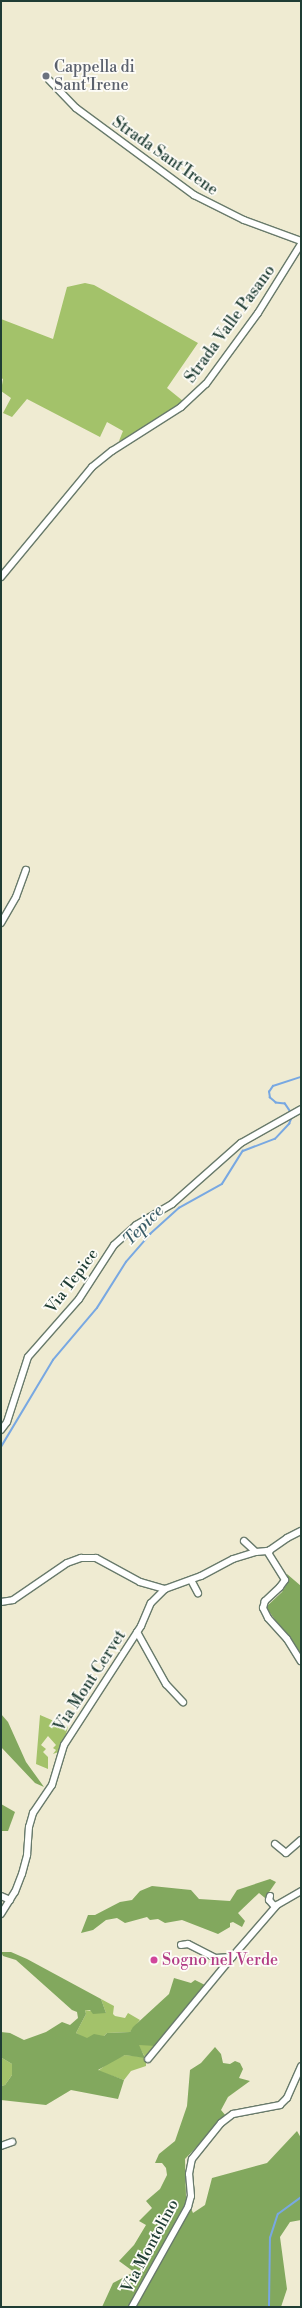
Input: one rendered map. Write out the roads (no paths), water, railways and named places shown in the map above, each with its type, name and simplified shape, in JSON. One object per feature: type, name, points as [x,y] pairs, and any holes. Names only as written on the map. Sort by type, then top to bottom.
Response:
[{"type":"street","name":"Strada Sant'Irene","points":[[50,80],[76,108],[194,195],[244,220],[301,242]]},
{"type":"street","name":"Strada Valle Pasano","points":[[1,577],[92,467],[112,451],[181,406],[206,384],[258,314],[301,242]]},
{"type":"street","points":[[1,923],[16,897],[26,870]]},
{"type":"street","name":"Via Tepice","points":[[1,1430],[7,1422],[28,1357],[79,1298],[114,1245],[136,1225],[178,1199],[241,1143],[298,1110]]},
{"type":"street","points":[[269,1553],[270,1550],[287,1538],[301,1531]]},
{"type":"street","points":[[244,1540],[256,1552]]},
{"type":"street","points":[[1,1602],[13,1600],[67,1563],[88,1557],[105,1562],[140,1582],[165,1589],[191,1580],[233,1559],[256,1552],[269,1553]]},
{"type":"street","points":[[269,1553],[285,1580],[280,1588],[265,1601],[263,1608],[268,1618],[287,1639],[301,1661]]},
{"type":"street","points":[[191,1580],[198,1593]]},
{"type":"street","name":"Via Mont Cervet","points":[[1,1914],[10,1900],[19,1880],[27,1855],[29,1827],[33,1813],[52,1785],[64,1745],[137,1632],[152,1603],[165,1589]]},
{"type":"street","name":"Via Mont Cervet","points":[[137,1632],[166,1684],[183,1702]]},
{"type":"street","points":[[275,1844],[286,1853],[301,1840]]},
{"type":"street","points":[[148,2059],[232,1957],[275,1908],[301,1891]]},
{"type":"street","points":[[1,1896],[10,1900]]},
{"type":"street","points":[[270,1896],[269,1900],[275,1908]]},
{"type":"street","points":[[181,1945],[188,1944],[215,1958],[232,1957]]},
{"type":"street","name":"Via Montolino","points":[[132,2307],[188,2208],[191,2196],[190,2174],[192,2159],[221,2123],[233,2114],[280,2105],[287,2098],[301,2066]]},
{"type":"street","points":[[1,2146],[12,2142]]},
{"type":"waterway","name":"Tepice","points":[[291,1113],[285,1104],[276,1103],[270,1098],[269,1092],[273,1086],[301,1077]]},
{"type":"waterway","name":"Tepice","points":[[1,1447],[53,1360],[97,1308],[126,1262],[150,1234],[179,1208],[222,1184],[243,1151],[275,1139],[289,1124],[292,1117]]},
{"type":"waterway","points":[[269,2307],[270,2238],[278,2214],[301,2197]]},
{"type":"place","name":"Cappella di Sant'Irene","points":[[46,76]]},
{"type":"place","name":"Sogno nel Verde","points":[[154,1960]]}]
